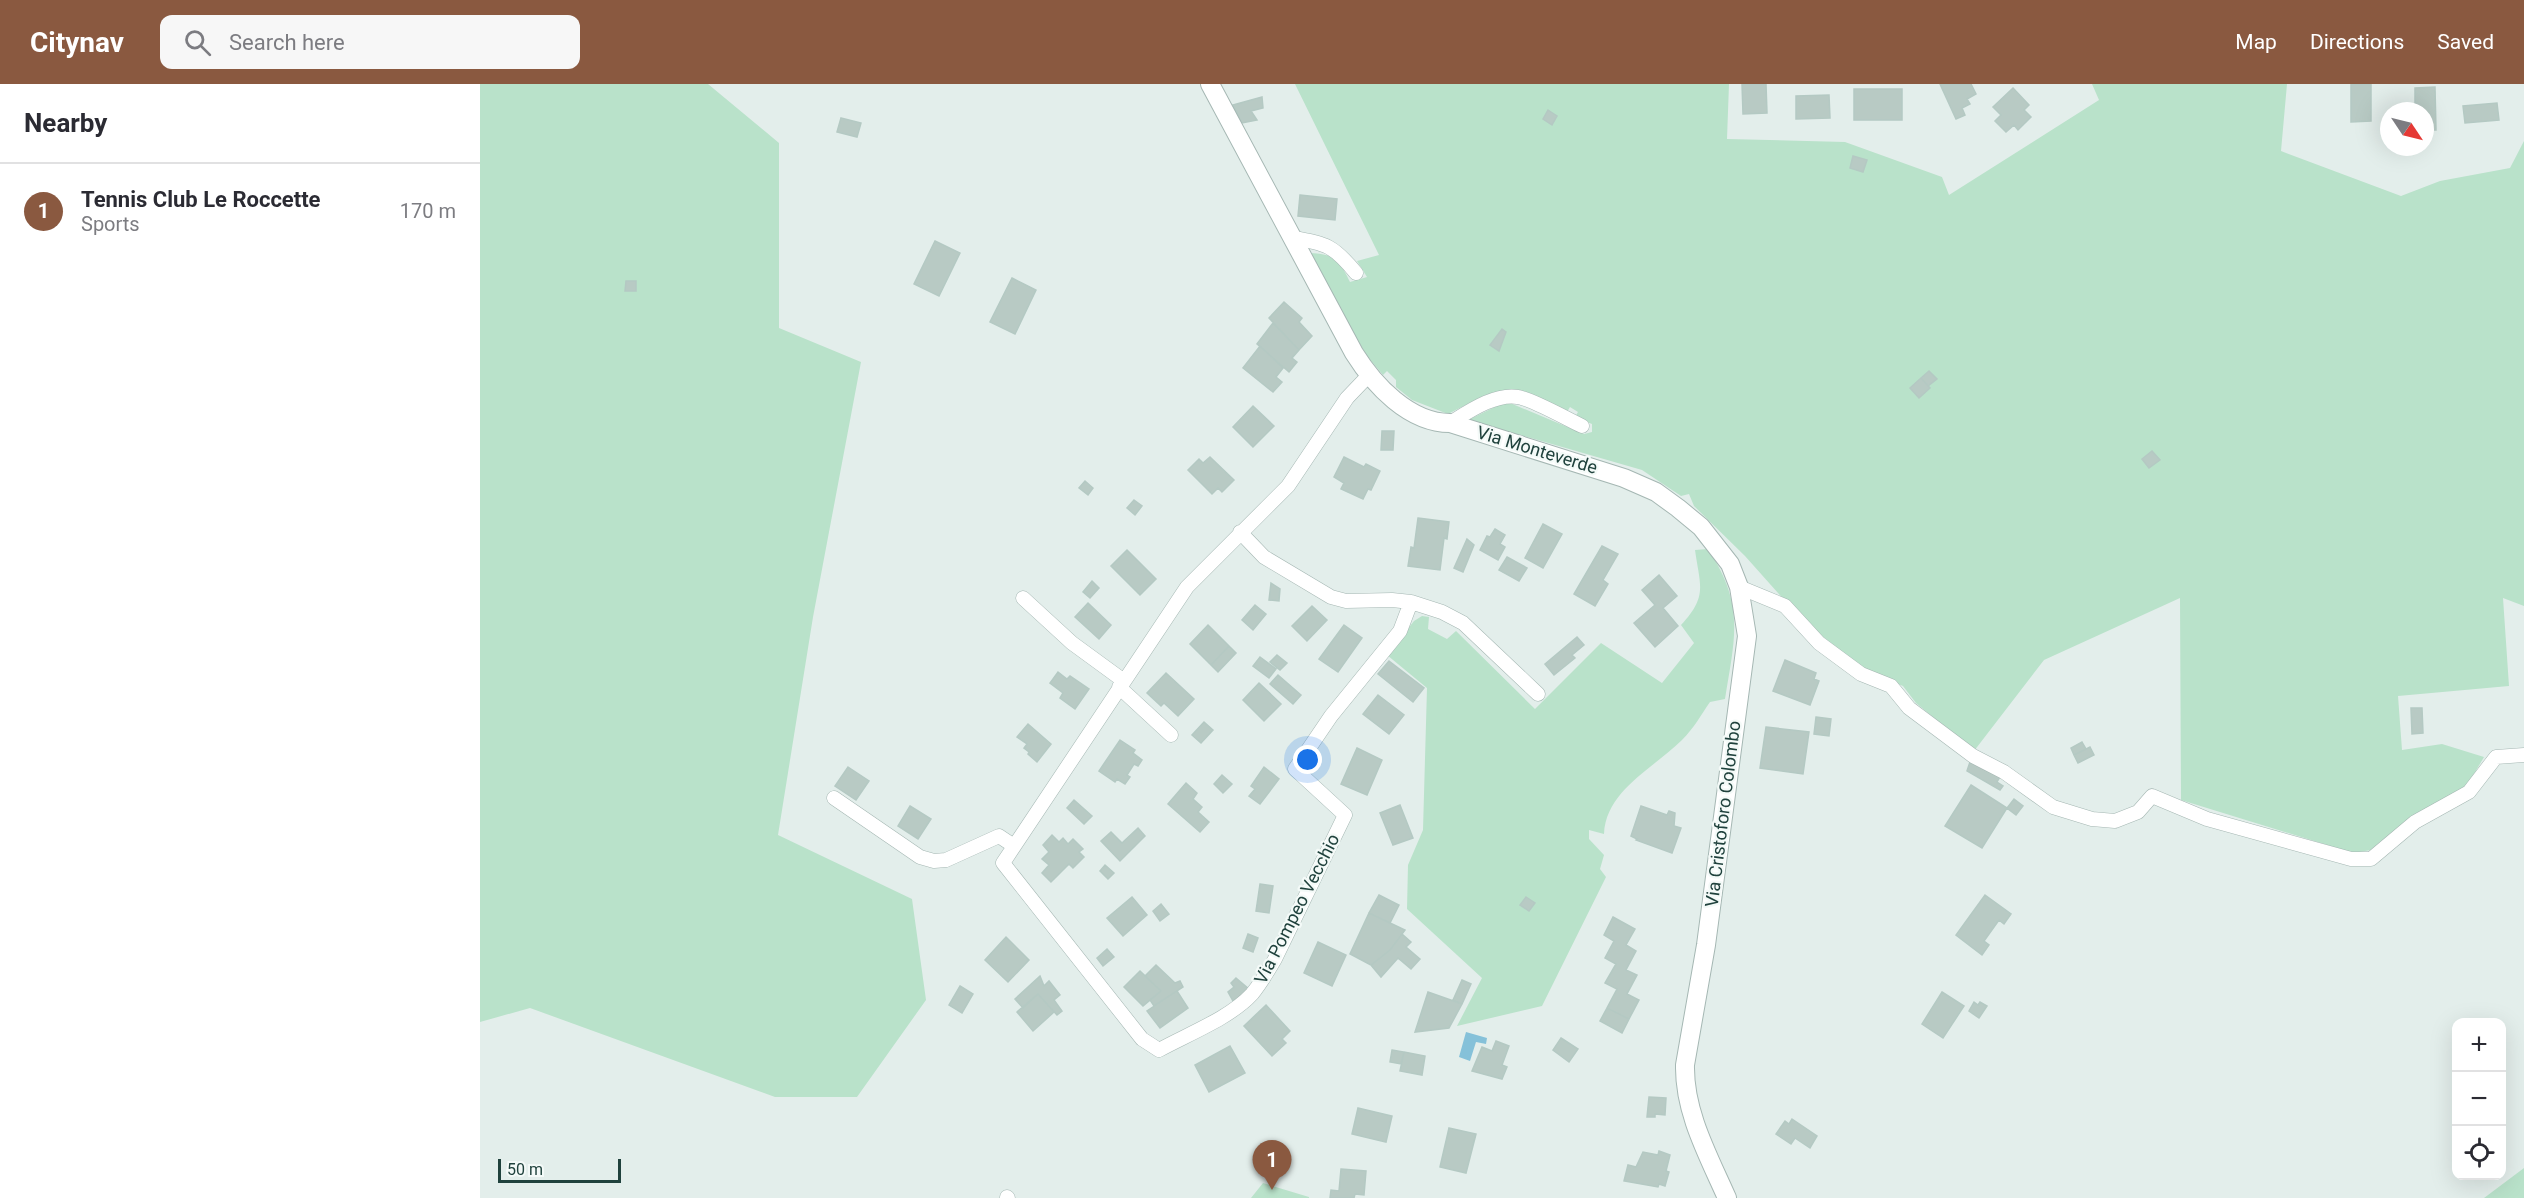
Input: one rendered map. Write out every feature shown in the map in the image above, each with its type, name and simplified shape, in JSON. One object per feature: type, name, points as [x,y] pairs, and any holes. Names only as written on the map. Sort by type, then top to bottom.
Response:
[{"type":"street","points":[[1210,84],[1364,369]]},
{"type":"street","points":[[1293,238],[1318,242],[1340,253],[1356,273]]},
{"type":"street","name":"Via Monteverde","points":[[1364,369],[1394,400],[1412,412],[1624,478],[1656,492],[1701,527],[1730,564],[1739,586]]},
{"type":"street","name":"Via Pompeo Vecchio","points":[[1364,369],[1288,486],[1187,587],[1003,863],[1142,1039],[1159,1050],[1230,1011],[1250,996],[1263,980],[1345,815],[1295,769],[1331,716],[1400,631],[1411,602]]},
{"type":"street","points":[[1450,423],[1473,409],[1498,399],[1518,397],[1582,426]]},
{"type":"street","points":[[1240,532],[1264,557],[1331,597],[1346,601],[1411,602],[1442,612],[1463,623],[1538,694]]},
{"type":"street","points":[[1739,586],[1785,606],[1819,643],[1862,674],[1891,686],[1910,708],[1972,756],[2004,772],[2053,807],[2092,819],[2115,821],[2138,812],[2152,796],[2207,819],[2351,859],[2371,859],[2415,822],[2469,792],[2496,757],[2524,755]]},
{"type":"street","name":"Via Cristoforo Colombo","points":[[1727,1198],[1695,1121],[1685,1085],[1685,1065],[1706,945],[1747,636],[1739,586]]},
{"type":"street","points":[[1023,598],[1072,643],[1122,684],[1171,735]]},
{"type":"street","points":[[834,798],[920,857],[946,860],[999,836],[1014,846]]},
{"type":"green space","points":[[480,84],[708,84],[779,143],[779,328],[861,362],[813,617],[778,835],[912,899],[926,1000],[857,1097],[775,1097],[530,1008],[480,1022]]},
{"type":"green space","points":[[1295,84],[1729,84],[1727,139],[1845,142],[1942,177],[1949,195],[2099,100],[2092,84],[2287,84],[2281,151],[2401,196],[2440,181],[2510,168],[2524,141],[2524,606],[2503,598],[2509,686],[2398,696],[2402,750],[2442,744],[2484,757],[2465,789],[2371,850],[2353,853],[2181,800],[2180,598],[2044,660],[1974,751],[1916,703],[1903,686],[1866,671],[1802,620],[1745,556],[1694,506],[1689,494],[1681,496],[1642,470],[1468,420],[1499,405],[1510,403],[1584,434],[1592,432],[1592,424],[1575,417],[1578,412],[1570,407],[1567,412],[1505,391],[1485,395],[1448,414],[1412,400],[1396,387],[1396,380],[1387,371],[1383,375],[1367,356],[1308,253],[1317,253],[1335,260],[1350,282],[1367,277],[1357,261],[1379,255]]},
{"type":"green space","points":[[1708,549],[1728,587],[1734,622],[1732,657],[1725,699],[1710,702],[1682,740],[1622,792],[1607,818],[1604,834],[1589,830],[1589,839],[1604,855],[1600,869],[1606,877],[1542,1006],[1457,1026],[1482,978],[1407,909],[1408,865],[1423,830],[1427,688],[1387,655],[1414,621],[1422,616],[1429,617],[1428,629],[1447,639],[1456,631],[1535,709],[1601,643],[1662,683],[1694,643],[1681,625],[1690,615],[1699,598],[1700,582],[1695,550]]},
{"type":"green space","points":[[2524,1168],[2524,1198],[2484,1198]]},
{"type":"green space","points":[[1263,1183],[1309,1197],[1309,1198],[1251,1198]]},
{"type":"water","points":[[1466,1032],[1487,1038],[1486,1044],[1476,1042],[1470,1061],[1459,1057]]},
{"type":"building","points":[[1742,84],[1766,84],[1767,113],[1743,114]]},
{"type":"building","points":[[1940,84],[1971,84],[1976,94],[1967,99],[1970,104],[1962,108],[1965,115],[1956,119]]},
{"type":"building","points":[[2351,84],[2371,84],[2371,121],[2351,122]]},
{"type":"building","points":[[2435,87],[2436,130],[2434,130],[2434,102],[2415,102],[2415,88]]},
{"type":"building","points":[[2013,88],[2029,105],[2024,110],[2031,117],[2018,130],[2014,125],[2006,132],[1995,121],[2001,115],[1993,107]]},
{"type":"building","points":[[1854,89],[1902,89],[1902,120],[1854,120]]},
{"type":"building","points":[[1829,95],[1830,118],[1796,119],[1796,96]]},
{"type":"building","points":[[1262,97],[1263,108],[1251,111],[1257,120],[1242,123],[1233,105]]},
{"type":"building","points":[[2497,103],[2499,120],[2465,123],[2463,106]]},
{"type":"building","points":[[1548,110],[1557,116],[1552,125],[1543,119]]},
{"type":"building","points":[[841,118],[861,123],[857,137],[837,132]]},
{"type":"building","points":[[1853,156],[1867,160],[1863,172],[1850,168]]},
{"type":"building","points":[[1300,195],[1337,199],[1335,220],[1298,216]]},
{"type":"building","points":[[935,241],[960,253],[939,296],[914,284]]},
{"type":"building","points":[[1012,278],[1036,290],[1015,334],[990,322]]},
{"type":"building","points":[[626,281],[636,281],[636,291],[625,291]]},
{"type":"building","points":[[1284,302],[1302,318],[1299,322],[1312,336],[1299,350],[1269,318]]},
{"type":"building","points":[[1273,323],[1299,350],[1292,358],[1297,362],[1289,372],[1257,344]]},
{"type":"building","points":[[1502,329],[1506,332],[1499,351],[1490,345]]},
{"type":"building","points":[[1260,346],[1283,368],[1276,377],[1282,382],[1273,392],[1243,368]]},
{"type":"building","points":[[1929,371],[1937,379],[1928,386],[1921,378]]},
{"type":"building","points":[[1921,378],[1930,388],[1919,398],[1910,388]]},
{"type":"building","points":[[1253,406],[1274,426],[1253,447],[1233,427]]},
{"type":"building","points":[[1382,431],[1394,431],[1393,450],[1381,450]]},
{"type":"building","points":[[2152,451],[2160,460],[2149,468],[2142,459]]},
{"type":"building","points":[[1210,457],[1234,480],[1222,492],[1218,488],[1212,494],[1188,470],[1199,459],[1203,463]]},
{"type":"building","points":[[1344,457],[1364,467],[1366,464],[1380,471],[1371,490],[1368,489],[1363,499],[1341,489],[1344,483],[1334,477]]},
{"type":"building","points":[[1085,481],[1093,488],[1088,495],[1079,488]]},
{"type":"building","points":[[1134,500],[1142,506],[1135,515],[1127,508]]},
{"type":"building","points":[[1418,518],[1449,522],[1447,539],[1444,538],[1440,570],[1408,566],[1411,547],[1414,548]]},
{"type":"building","points":[[1543,524],[1562,534],[1543,568],[1525,558]]},
{"type":"building","points":[[1495,529],[1505,535],[1500,544],[1505,547],[1498,560],[1480,550],[1487,536],[1490,537]]},
{"type":"building","points":[[1467,539],[1474,545],[1463,572],[1454,568]]},
{"type":"building","points":[[1602,546],[1618,554],[1603,580],[1608,584],[1595,606],[1574,594]]},
{"type":"building","points":[[1127,550],[1156,579],[1140,595],[1111,566]]},
{"type":"building","points":[[1507,557],[1527,568],[1519,581],[1499,570]]},
{"type":"building","points":[[1659,575],[1677,596],[1663,608],[1678,626],[1655,647],[1634,623],[1655,605],[1642,590]]},
{"type":"building","points":[[1092,581],[1099,588],[1090,598],[1083,592]]},
{"type":"building","points":[[1271,583],[1280,589],[1279,601],[1269,600]]},
{"type":"building","points":[[1088,603],[1111,625],[1099,639],[1075,617]]},
{"type":"building","points":[[1255,605],[1266,614],[1253,630],[1242,620]]},
{"type":"building","points":[[1312,606],[1327,620],[1307,641],[1292,626]]},
{"type":"building","points":[[1208,625],[1229,646],[1211,665],[1190,644]]},
{"type":"building","points":[[1344,625],[1362,638],[1338,672],[1319,659]]},
{"type":"building","points":[[1577,637],[1584,645],[1572,655],[1575,658],[1554,675],[1545,664]]},
{"type":"building","points":[[1229,646],[1236,653],[1218,672],[1211,665]]},
{"type":"building","points":[[1277,655],[1287,663],[1280,670],[1270,662]]},
{"type":"building","points":[[1260,657],[1276,669],[1269,678],[1253,666]]},
{"type":"building","points":[[1785,660],[1816,673],[1814,679],[1819,681],[1810,705],[1773,691]]},
{"type":"building","points":[[1389,661],[1424,688],[1413,702],[1378,674]]},
{"type":"building","points":[[1058,672],[1067,679],[1070,676],[1089,689],[1075,709],[1060,698],[1063,693],[1050,683]]},
{"type":"building","points":[[1166,673],[1194,699],[1178,716],[1164,703],[1161,706],[1147,693]]},
{"type":"building","points":[[1278,675],[1301,695],[1293,704],[1270,684]]},
{"type":"building","points":[[1259,683],[1281,704],[1264,721],[1243,700]]},
{"type":"building","points":[[1378,695],[1404,715],[1389,734],[1363,714]]},
{"type":"building","points":[[2411,708],[2422,708],[2423,733],[2412,734]]},
{"type":"building","points":[[1816,717],[1831,719],[1829,736],[1814,734]]},
{"type":"building","points":[[1204,722],[1213,730],[1201,743],[1192,735]]},
{"type":"building","points":[[1028,724],[1051,744],[1037,762],[1024,748],[1027,744],[1017,737]]},
{"type":"building","points":[[1766,727],[1809,732],[1803,774],[1760,768]]},
{"type":"building","points":[[1120,740],[1135,750],[1133,753],[1142,760],[1138,766],[1134,764],[1127,775],[1130,777],[1125,784],[1117,779],[1115,782],[1099,771]]},
{"type":"building","points":[[2082,742],[2086,749],[2074,755],[2071,748]]},
{"type":"building","points":[[2090,747],[2094,755],[2078,763],[2074,755]]},
{"type":"building","points":[[1357,748],[1382,760],[1367,795],[1341,784]]},
{"type":"building","points":[[1970,762],[2001,775],[1997,782],[2003,786],[2000,790],[1967,771]]},
{"type":"building","points":[[848,767],[869,781],[856,800],[835,786]]},
{"type":"building","points":[[1264,767],[1279,779],[1260,804],[1249,796],[1255,789],[1251,786]]},
{"type":"building","points":[[1222,775],[1232,784],[1223,793],[1214,784]]},
{"type":"building","points":[[1186,783],[1197,793],[1193,799],[1202,807],[1198,812],[1209,822],[1200,832],[1168,804]]},
{"type":"building","points":[[1971,785],[2007,808],[1982,848],[1945,826]]},
{"type":"building","points":[[2014,799],[2023,806],[2016,815],[2007,808]]},
{"type":"building","points":[[1074,800],[1092,816],[1084,824],[1067,808]]},
{"type":"building","points":[[1400,805],[1413,838],[1393,845],[1380,813]]},
{"type":"building","points":[[910,806],[931,819],[918,839],[898,826]]},
{"type":"building","points":[[1641,806],[1667,815],[1669,811],[1675,813],[1674,826],[1681,828],[1672,853],[1631,836]]},
{"type":"building","points":[[1138,828],[1145,836],[1120,861],[1101,841],[1111,832],[1122,843]]},
{"type":"building","points":[[1052,835],[1059,842],[1063,838],[1068,844],[1073,839],[1083,849],[1079,852],[1084,857],[1073,868],[1069,864],[1051,882],[1042,873],[1049,865],[1042,859],[1049,852],[1043,845]]},
{"type":"building","points":[[1105,865],[1114,873],[1108,879],[1100,871]]},
{"type":"building","points":[[1260,884],[1273,886],[1269,913],[1256,911]]},
{"type":"building","points":[[1379,895],[1399,905],[1390,923],[1369,913]]},
{"type":"building","points":[[1985,895],[2011,914],[2004,924],[1999,920],[1984,941],[1989,945],[1982,955],[1956,935]]},
{"type":"building","points":[[1132,897],[1147,915],[1123,936],[1107,918]]},
{"type":"building","points":[[1526,897],[1535,903],[1529,911],[1520,905]]},
{"type":"building","points":[[1161,904],[1169,914],[1160,921],[1153,911]]},
{"type":"building","points":[[1369,913],[1405,930],[1390,950],[1371,965],[1350,954]]},
{"type":"building","points":[[1613,917],[1635,929],[1626,945],[1636,951],[1626,970],[1637,975],[1627,994],[1639,1000],[1629,1019],[1607,1008],[1617,989],[1605,983],[1616,964],[1605,958],[1614,941],[1604,935]]},
{"type":"building","points":[[1248,934],[1258,938],[1253,952],[1243,948]]},
{"type":"building","points":[[1402,934],[1411,942],[1406,947],[1420,959],[1411,969],[1398,958],[1381,977],[1371,965],[1390,950]]},
{"type":"building","points":[[1006,937],[1029,960],[1008,982],[985,960]]},
{"type":"building","points":[[1318,942],[1346,955],[1332,986],[1304,973]]},
{"type":"building","points":[[1107,949],[1114,957],[1103,966],[1097,958]]},
{"type":"building","points":[[1156,965],[1175,983],[1180,981],[1183,987],[1154,1006],[1150,1000],[1161,991],[1145,976]]},
{"type":"building","points":[[1140,971],[1161,991],[1143,1006],[1124,987]]},
{"type":"building","points":[[1040,976],[1044,986],[1049,981],[1060,995],[1054,1000],[1062,1011],[1057,1015],[1038,994],[1023,1008],[1015,999]]},
{"type":"building","points":[[1236,978],[1250,990],[1233,1001],[1228,992],[1234,987],[1231,983]]},
{"type":"building","points":[[1462,980],[1471,984],[1462,1004],[1453,1000]]},
{"type":"building","points":[[960,986],[973,994],[962,1013],[949,1005]]},
{"type":"building","points":[[1177,991],[1188,1008],[1160,1028],[1147,1011]]},
{"type":"building","points":[[1428,992],[1462,1004],[1449,1028],[1415,1032]]},
{"type":"building","points":[[1942,992],[1964,1006],[1943,1038],[1922,1024]]},
{"type":"building","points":[[1038,994],[1054,1012],[1033,1031],[1017,1012]]},
{"type":"building","points":[[1974,1002],[1987,1006],[1979,1018],[1969,1011]]},
{"type":"building","points":[[1266,1005],[1290,1031],[1282,1039],[1286,1043],[1272,1056],[1244,1026]]},
{"type":"building","points":[[1607,1008],[1629,1019],[1622,1033],[1600,1021]]},
{"type":"building","points":[[1561,1038],[1578,1049],[1569,1062],[1553,1050]]},
{"type":"building","points":[[1496,1041],[1509,1046],[1502,1065],[1507,1067],[1502,1079],[1472,1071],[1482,1047],[1492,1051]]},
{"type":"building","points":[[1230,1046],[1245,1073],[1209,1092],[1195,1065]]},
{"type":"building","points":[[1392,1050],[1404,1052],[1401,1064],[1390,1062]]},
{"type":"building","points":[[1404,1052],[1425,1056],[1422,1075],[1400,1071]]},
{"type":"building","points":[[1649,1097],[1666,1098],[1665,1115],[1655,1114],[1655,1117],[1647,1117]]},
{"type":"building","points":[[1358,1108],[1392,1116],[1386,1142],[1352,1134]]},
{"type":"building","points":[[1792,1119],[1817,1136],[1810,1148],[1795,1138],[1791,1144],[1776,1134],[1785,1121],[1789,1124]]},
{"type":"building","points":[[1449,1128],[1476,1134],[1466,1173],[1440,1167]]},
{"type":"building","points":[[1659,1151],[1670,1155],[1665,1186],[1659,1184],[1658,1187],[1624,1181],[1628,1165],[1636,1167],[1643,1152],[1658,1155]]},
{"type":"building","points":[[1341,1169],[1366,1171],[1364,1195],[1355,1194],[1354,1198],[1330,1198],[1331,1190],[1339,1191]]},
{"type":"place","name":"Tennis Club Le Roccette","points":[[1272,1190]]}]
